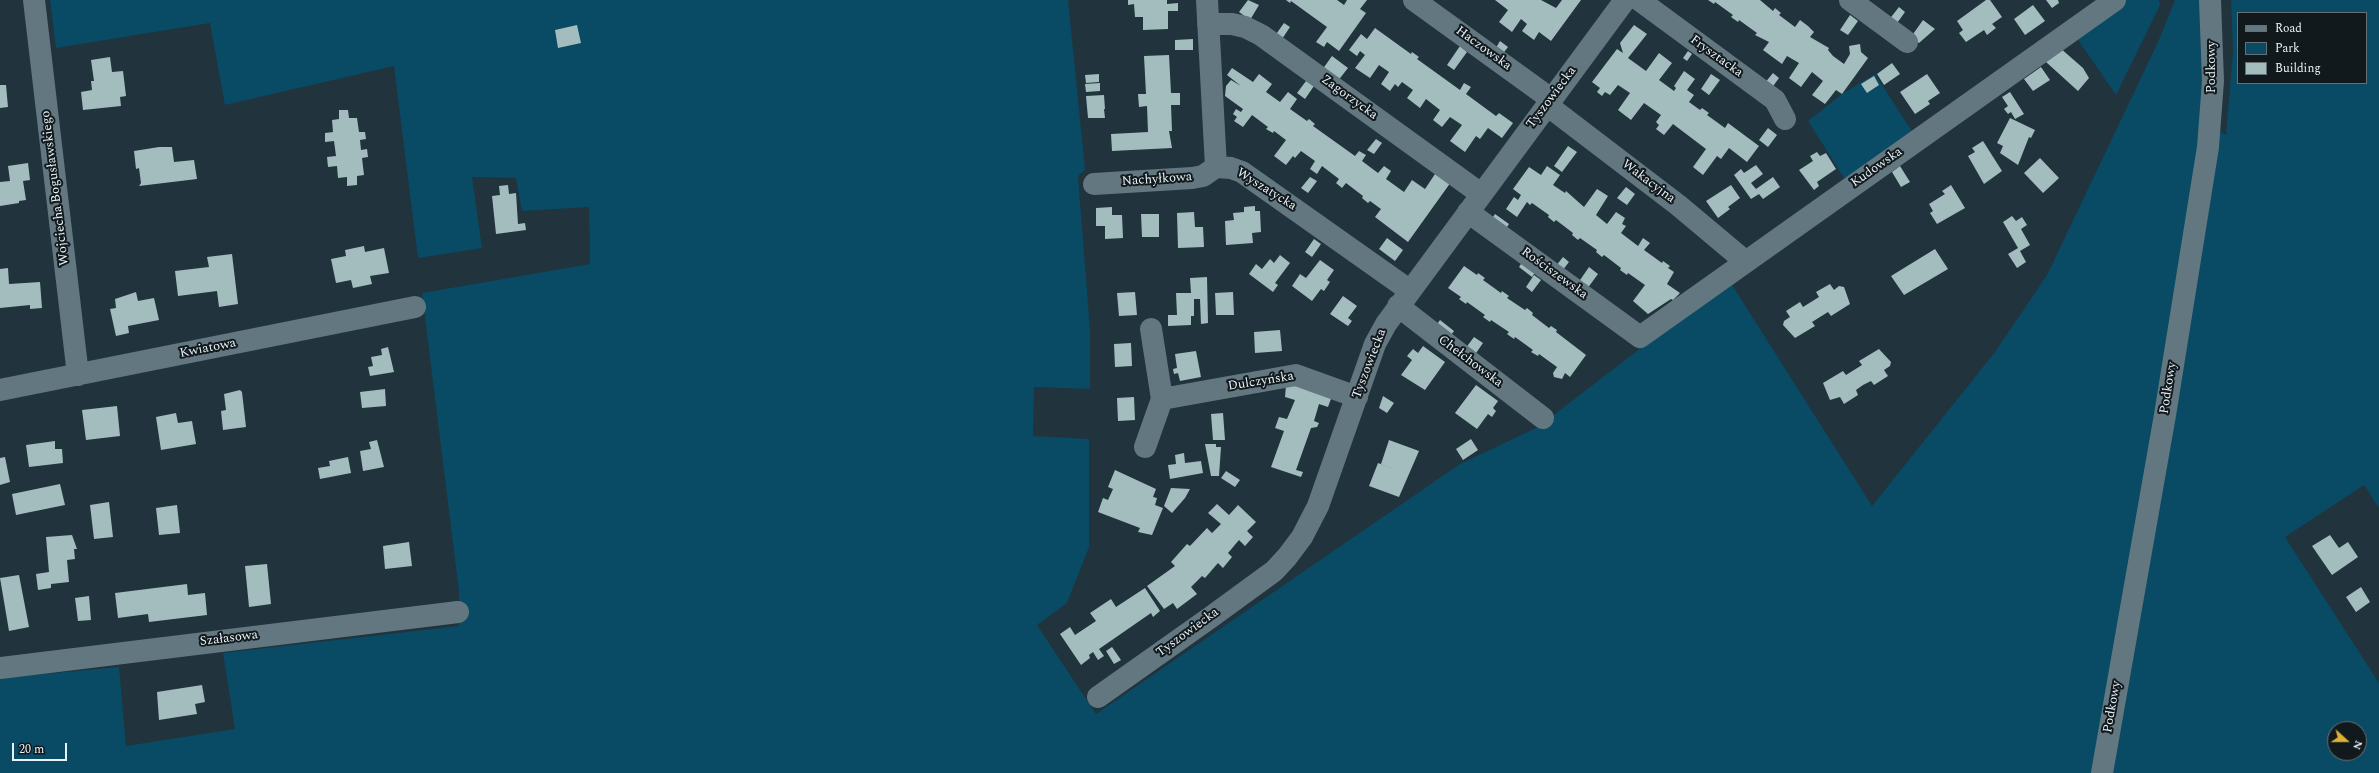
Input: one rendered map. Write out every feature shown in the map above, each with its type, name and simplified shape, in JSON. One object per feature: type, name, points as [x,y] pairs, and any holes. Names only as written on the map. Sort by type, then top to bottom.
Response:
[{"type":"street","name":"Wojciecha Bogusławskiego","points":[[34,0],[78,375]]},
{"type":"street","points":[[1207,0],[1216,167]]},
{"type":"street","name":"Haczowska","points":[[1414,0],[1549,102]]},
{"type":"street","name":"Tyszowiecka","points":[[1098,697],[1274,571],[1287,557],[1302,536],[1318,506],[1375,344],[1403,298],[1624,0]]},
{"type":"street","name":"Frysztacka","points":[[1639,0],[1774,100],[1785,119]]},
{"type":"street","points":[[1850,0],[1907,42]]},
{"type":"street","name":"Kudowska","points":[[1640,337],[2115,0]]},
{"type":"street","name":"Podkowy","points":[[2102,773],[2165,415],[2208,147],[2213,80],[2210,0]]},
{"type":"street","name":"Zagorzycka","points":[[1208,24],[1232,24],[1245,27],[1261,35],[1481,194]]},
{"type":"street","name":"Wakacyjna","points":[[1549,102],[1678,205],[1746,262]]},
{"type":"street","name":"Nachyłkowa","points":[[1094,184],[1192,178],[1202,176],[1216,167]]},
{"type":"street","name":"Wyszatycka","points":[[1216,167],[1231,168],[1242,172],[1403,298]]},
{"type":"street","name":"Rościszewska","points":[[1468,212],[1640,337]]},
{"type":"street","name":"Chełchowska","points":[[1403,298],[1544,418]]},
{"type":"street","name":"Kwiatowa","points":[[0,390],[415,307]]},
{"type":"street","points":[[1145,447],[1162,399],[1151,329]]},
{"type":"street","name":"Dulczyńska","points":[[1162,399],[1296,375],[1357,397]]},
{"type":"street","name":"Szałasowa","points":[[0,668],[458,612]]},
{"type":"green space","points":[[50,0],[1068,0],[1085,170],[1078,176],[1090,330],[1090,389],[1034,387],[1033,436],[1089,439],[1089,547],[1067,603],[1037,625],[1096,714],[1460,464],[1538,427],[1729,280],[1872,506],[1995,352],[2047,275],[2158,42],[2175,0],[2201,0],[2203,50],[2201,120],[2226,135],[2233,51],[2231,0],[2379,0],[2379,508],[2364,485],[2285,537],[2379,683],[2379,773],[0,773],[0,678],[119,667],[126,746],[235,729],[223,653],[459,626],[459,592],[422,293],[590,264],[589,207],[522,211],[516,178],[472,177],[482,248],[418,258],[394,66],[225,105],[210,23],[56,48]]},
{"type":"green space","points":[[2124,0],[2159,0],[2160,5],[2116,95],[2074,34]]},
{"type":"green space","points":[[1875,74],[1913,133],[1846,181],[1808,121],[1842,94]]},
{"type":"building","points":[[1128,0],[1167,0],[1167,4],[1178,3],[1178,11],[1168,11],[1168,29],[1143,30],[1143,17],[1135,17],[1134,4],[1128,5]]},
{"type":"building","points":[[1248,0],[1259,5],[1250,20],[1239,12]]},
{"type":"building","points":[[1286,0],[1337,0],[1344,5],[1347,0],[1367,0],[1360,9],[1366,13],[1339,51],[1327,42],[1324,47],[1316,42],[1327,27],[1291,1],[1290,3]]},
{"type":"building","points":[[1495,0],[1541,0],[1556,8],[1562,0],[1581,0],[1551,41],[1539,32],[1534,40],[1522,31],[1527,24],[1521,19],[1512,32],[1499,22],[1508,10]]},
{"type":"building","points":[[1708,0],[1760,0],[1773,11],[1775,8],[1781,13],[1779,15],[1795,27],[1800,20],[1808,26],[1814,32],[1810,37],[1829,48],[1828,50],[1833,56],[1844,64],[1850,54],[1849,46],[1860,44],[1861,52],[1868,58],[1842,94],[1836,90],[1825,104],[1812,95],[1823,81],[1812,72],[1801,87],[1789,78],[1799,63],[1787,56],[1782,64],[1763,50],[1769,42],[1755,35],[1757,33],[1739,20],[1738,22],[1731,17],[1733,15],[1715,2],[1714,4]]},
{"type":"building","points":[[1986,0],[1990,0],[2002,17],[1992,24],[1996,28],[1987,35],[1984,30],[1966,42],[1959,33],[1963,30],[1957,21]]},
{"type":"building","points":[[2046,0],[2058,0],[2059,3],[2052,8]]},
{"type":"building","points":[[2033,5],[2045,21],[2025,35],[2014,19]]},
{"type":"building","points":[[1899,7],[1905,12],[1895,26],[1888,21]]},
{"type":"building","points":[[1850,15],[1858,21],[1848,35],[1840,30]]},
{"type":"building","points":[[1923,20],[1935,29],[1919,43],[1911,37]]},
{"type":"building","points":[[1284,23],[1290,27],[1280,42],[1274,37]]},
{"type":"building","points":[[577,25],[581,43],[558,48],[555,30]]},
{"type":"building","points":[[1634,25],[1647,34],[1628,58],[1646,71],[1659,53],[1672,63],[1659,80],[1674,91],[1676,88],[1674,86],[1684,71],[1695,79],[1687,90],[1694,95],[1689,102],[1700,110],[1702,108],[1709,113],[1707,115],[1725,128],[1728,123],[1759,146],[1747,162],[1729,148],[1721,159],[1717,156],[1703,175],[1693,167],[1706,149],[1673,124],[1664,135],[1656,129],[1659,125],[1656,122],[1661,115],[1644,103],[1631,120],[1618,110],[1630,93],[1618,85],[1610,95],[1605,92],[1602,96],[1597,92],[1600,88],[1592,82],[1617,49],[1623,53],[1620,43]]},
{"type":"building","points":[[1375,28],[1411,54],[1412,52],[1419,57],[1417,59],[1460,90],[1464,83],[1471,87],[1466,94],[1496,116],[1499,113],[1513,123],[1502,138],[1488,128],[1480,139],[1476,136],[1465,152],[1450,141],[1462,125],[1450,117],[1442,127],[1433,120],[1440,110],[1426,99],[1420,108],[1407,98],[1413,90],[1402,82],[1398,87],[1395,84],[1390,91],[1381,84],[1389,72],[1379,65],[1370,78],[1355,68],[1365,55],[1360,51],[1357,56],[1349,50],[1361,34],[1367,39]]},
{"type":"building","points":[[1193,39],[1193,50],[1175,50],[1175,40]]},
{"type":"building","points":[[1500,41],[1508,47],[1501,56],[1494,51]]},
{"type":"building","points":[[1460,46],[1467,52],[1454,70],[1447,65]]},
{"type":"building","points":[[2059,47],[2083,68],[2089,78],[2078,91],[2046,62]]},
{"type":"building","points":[[1688,51],[1692,54],[1687,61],[1683,58]]},
{"type":"building","points":[[1169,55],[1171,93],[1180,93],[1180,105],[1171,105],[1172,131],[1169,131],[1172,148],[1112,151],[1111,134],[1148,132],[1147,106],[1139,107],[1138,94],[1146,94],[1144,56]]},
{"type":"building","points":[[1332,56],[1348,68],[1337,82],[1322,70]]},
{"type":"building","points":[[110,57],[112,72],[123,71],[126,96],[120,97],[121,106],[83,110],[81,92],[92,90],[91,81],[94,81],[91,60]]},
{"type":"building","points":[[1892,63],[1900,74],[1884,85],[1877,74]]},
{"type":"building","points":[[2041,67],[2050,80],[2033,91],[2024,79]]},
{"type":"building","points":[[1232,68],[1253,82],[1259,74],[1272,84],[1266,92],[1280,102],[1288,92],[1297,99],[1290,109],[1307,121],[1309,119],[1315,124],[1313,126],[1355,156],[1359,151],[1366,155],[1362,161],[1378,173],[1384,166],[1391,171],[1386,179],[1404,192],[1412,180],[1425,189],[1437,171],[1451,182],[1408,242],[1375,217],[1381,209],[1370,201],[1368,203],[1362,198],[1363,196],[1346,183],[1342,188],[1336,183],[1339,179],[1322,166],[1317,174],[1310,169],[1315,161],[1301,151],[1295,158],[1293,156],[1286,165],[1274,156],[1286,140],[1274,131],[1273,133],[1266,129],[1268,127],[1252,115],[1243,127],[1234,121],[1237,117],[1233,114],[1236,109],[1241,112],[1243,109],[1225,96],[1226,86],[1231,80],[1241,86],[1227,75]]},
{"type":"building","points":[[1773,73],[1779,78],[1771,89],[1764,84]]},
{"type":"building","points":[[1099,74],[1099,82],[1086,83],[1085,75]]},
{"type":"building","points":[[1711,74],[1720,80],[1709,95],[1701,89]]},
{"type":"building","points":[[1927,74],[1940,93],[1928,101],[1930,104],[1915,114],[1900,92]]},
{"type":"building","points":[[1874,76],[1879,85],[1867,93],[1861,84]]},
{"type":"building","points":[[1306,81],[1314,86],[1305,99],[1297,93]]},
{"type":"building","points":[[1100,83],[1100,91],[1086,92],[1085,84]]},
{"type":"building","points":[[0,85],[6,85],[8,107],[0,108]]},
{"type":"building","points":[[2010,92],[2024,114],[2015,119],[2011,112],[2008,114],[2004,109],[2008,106],[2002,97]]},
{"type":"building","points":[[1104,95],[1105,118],[1088,118],[1086,96]]},
{"type":"building","points":[[339,110],[348,110],[349,118],[357,118],[359,132],[365,132],[366,139],[360,140],[361,150],[367,149],[368,157],[362,158],[364,175],[357,176],[357,185],[347,186],[347,177],[338,178],[337,166],[328,167],[327,157],[336,156],[334,141],[325,142],[325,133],[333,132],[332,120],[339,119]]},
{"type":"building","points":[[2010,118],[2035,130],[2031,138],[2029,137],[2018,165],[2000,153],[2003,146],[1997,143]]},
{"type":"building","points":[[1768,128],[1777,135],[1768,147],[1759,140]]},
{"type":"building","points":[[1376,139],[1382,143],[1374,154],[1367,150]]},
{"type":"building","points":[[1983,141],[2002,171],[1984,184],[1968,156],[1975,152],[1972,148]]},
{"type":"building","points":[[1568,146],[1577,152],[1562,172],[1554,166]]},
{"type":"building","points":[[159,147],[172,147],[174,162],[194,160],[197,179],[139,186],[141,183],[139,168],[136,169],[134,151]]},
{"type":"building","points":[[1817,152],[1820,156],[1826,153],[1836,169],[1817,182],[1819,186],[1814,190],[1799,170],[1813,161],[1810,156]]},
{"type":"building","points":[[2040,158],[2059,178],[2043,193],[2024,173]]},
{"type":"building","points":[[28,163],[30,180],[23,181],[26,200],[19,201],[19,203],[0,206],[0,182],[10,181],[8,166]]},
{"type":"building","points":[[1756,165],[1763,174],[1751,183],[1756,189],[1773,177],[1780,187],[1763,199],[1759,194],[1751,199],[1734,175],[1741,169],[1744,173]]},
{"type":"building","points":[[1547,166],[1560,175],[1553,185],[1565,193],[1566,191],[1584,207],[1597,189],[1608,196],[1596,215],[1607,224],[1616,212],[1625,218],[1622,224],[1626,226],[1621,233],[1638,246],[1643,238],[1650,243],[1644,250],[1662,263],[1663,261],[1670,266],[1668,268],[1674,272],[1667,284],[1680,293],[1673,300],[1671,299],[1648,314],[1633,301],[1645,285],[1628,273],[1627,275],[1620,270],[1621,268],[1604,255],[1602,257],[1596,252],[1597,250],[1580,238],[1578,240],[1572,235],[1573,233],[1556,220],[1554,222],[1548,217],[1549,215],[1532,203],[1530,205],[1527,202],[1517,217],[1506,209],[1514,197],[1518,200],[1521,195],[1513,189],[1529,167],[1541,175]]},
{"type":"building","points":[[1900,166],[1910,182],[1901,187],[1892,172]]},
{"type":"building","points":[[1310,177],[1317,181],[1308,193],[1301,188]]},
{"type":"building","points":[[508,185],[509,194],[516,193],[518,224],[525,223],[526,230],[496,234],[492,196],[500,195],[499,186]]},
{"type":"building","points":[[1731,185],[1740,198],[1728,207],[1730,209],[1718,218],[1706,201]]},
{"type":"building","points":[[1951,185],[1965,208],[1937,224],[1930,213],[1933,211],[1929,204],[1945,194],[1942,191]]},
{"type":"building","points":[[1626,187],[1635,194],[1627,205],[1617,198]]},
{"type":"building","points":[[1255,206],[1255,211],[1260,211],[1261,232],[1252,233],[1253,243],[1226,245],[1225,221],[1234,220],[1233,213],[1244,212],[1244,207]]},
{"type":"building","points":[[1112,207],[1112,215],[1122,215],[1123,238],[1105,239],[1105,226],[1096,226],[1096,208]]},
{"type":"building","points":[[1194,212],[1195,227],[1203,227],[1204,247],[1178,248],[1177,213]]},
{"type":"building","points":[[1141,214],[1159,214],[1159,237],[1142,237]]},
{"type":"building","points":[[1495,214],[1509,224],[1505,230],[1491,220]]},
{"type":"building","points":[[2012,216],[2016,221],[2022,217],[2027,225],[2021,229],[2030,245],[2020,251],[2026,262],[2017,268],[2008,254],[2018,248],[2003,222]]},
{"type":"building","points":[[1387,238],[1403,250],[1395,261],[1379,249]]},
{"type":"building","points":[[1314,239],[1321,244],[1312,257],[1305,252]]},
{"type":"building","points":[[364,246],[365,252],[384,248],[389,273],[370,276],[372,284],[353,288],[351,280],[336,283],[331,259],[346,256],[345,250]]},
{"type":"building","points":[[1935,249],[1948,269],[1904,295],[1891,276]]},
{"type":"building","points":[[232,254],[238,304],[219,307],[217,291],[178,296],[175,271],[209,267],[207,257]]},
{"type":"building","points":[[1280,255],[1290,263],[1275,283],[1278,285],[1273,292],[1249,274],[1256,264],[1262,269],[1270,259],[1274,263]]},
{"type":"building","points":[[1563,257],[1569,262],[1562,271],[1556,266]]},
{"type":"building","points":[[1320,260],[1334,270],[1327,280],[1330,282],[1324,291],[1321,289],[1312,301],[1292,286],[1300,274],[1306,278]]},
{"type":"building","points":[[1523,261],[1536,271],[1532,277],[1519,267]]},
{"type":"building","points":[[1464,266],[1477,275],[1478,273],[1485,278],[1483,280],[1501,293],[1502,291],[1509,296],[1507,298],[1525,310],[1527,308],[1533,313],[1532,315],[1549,328],[1551,326],[1557,330],[1556,332],[1586,355],[1570,377],[1565,373],[1562,379],[1554,377],[1553,373],[1557,367],[1539,354],[1538,356],[1531,352],[1533,350],[1515,337],[1514,339],[1507,334],[1509,332],[1491,320],[1490,322],[1483,317],[1485,315],[1467,302],[1466,304],[1459,299],[1461,297],[1448,288]]},
{"type":"building","points":[[1589,267],[1598,274],[1587,289],[1578,283]]},
{"type":"building","points":[[8,268],[9,284],[40,282],[42,308],[30,309],[30,305],[0,308],[0,269]]},
{"type":"building","points":[[1534,275],[1541,280],[1532,292],[1526,287]]},
{"type":"building","points":[[1207,277],[1208,323],[1201,324],[1200,299],[1194,299],[1194,316],[1191,316],[1191,325],[1168,326],[1168,315],[1177,315],[1176,293],[1191,293],[1190,278]]},
{"type":"building","points":[[1830,284],[1834,290],[1839,286],[1844,287],[1850,304],[1831,316],[1828,312],[1812,322],[1815,326],[1795,338],[1783,325],[1784,321],[1790,317],[1786,311],[1800,302],[1803,307],[1819,297],[1816,292]]},
{"type":"building","points":[[136,292],[138,301],[154,298],[159,320],[128,326],[129,333],[116,336],[110,309],[116,308],[115,299]]},
{"type":"building","points":[[1135,292],[1137,315],[1119,316],[1117,293]]},
{"type":"building","points":[[1233,292],[1234,315],[1216,315],[1215,293]]},
{"type":"building","points":[[1343,296],[1357,306],[1348,318],[1352,321],[1348,326],[1330,314]]},
{"type":"building","points":[[1440,320],[1454,331],[1448,339],[1434,328]]},
{"type":"building","points":[[1280,330],[1282,351],[1255,353],[1254,332]]},
{"type":"building","points":[[1474,337],[1483,343],[1474,356],[1465,349]]},
{"type":"building","points":[[1131,343],[1132,366],[1115,367],[1114,344]]},
{"type":"building","points":[[1423,346],[1445,362],[1425,390],[1401,375],[1412,360],[1407,356],[1413,349],[1418,353]]},
{"type":"building","points":[[388,347],[394,372],[370,376],[368,367],[373,366],[371,357],[382,355],[381,349]]},
{"type":"building","points":[[1879,349],[1891,362],[1890,366],[1884,370],[1888,376],[1874,385],[1871,381],[1863,385],[1856,390],[1858,395],[1844,404],[1840,397],[1830,400],[1823,383],[1843,371],[1846,375],[1862,365],[1859,361]]},
{"type":"building","points":[[1196,351],[1201,377],[1180,381],[1178,373],[1174,374],[1173,369],[1177,368],[1175,354]]},
{"type":"building","points":[[1300,384],[1332,396],[1328,407],[1319,404],[1314,421],[1319,423],[1317,427],[1311,428],[1296,470],[1303,472],[1301,477],[1271,467],[1284,431],[1275,428],[1279,417],[1287,419],[1295,400],[1285,397],[1286,385]]},
{"type":"building","points":[[1476,385],[1498,401],[1493,408],[1496,411],[1492,417],[1488,414],[1477,429],[1455,413]]},
{"type":"building","points":[[385,389],[386,406],[362,408],[360,392]]},
{"type":"building","points":[[240,390],[242,392],[246,427],[223,430],[221,411],[226,410],[224,394]]},
{"type":"building","points":[[1383,396],[1394,403],[1387,413],[1379,408]]},
{"type":"building","points":[[1134,397],[1135,420],[1118,421],[1117,398]]},
{"type":"building","points":[[117,406],[120,436],[86,440],[82,410]]},
{"type":"building","points":[[176,413],[178,423],[192,421],[196,444],[161,450],[156,417]]},
{"type":"building","points":[[1223,413],[1225,440],[1213,440],[1211,414]]},
{"type":"building","points":[[1471,439],[1478,450],[1463,460],[1456,449]]},
{"type":"building","points":[[377,440],[384,467],[363,471],[360,451],[371,449],[369,442]]},
{"type":"building","points":[[1389,440],[1419,451],[1399,497],[1369,486],[1378,463],[1400,471],[1381,464]]},
{"type":"building","points":[[55,441],[55,449],[62,449],[63,463],[29,467],[26,445]]},
{"type":"building","points":[[1205,444],[1216,444],[1216,447],[1221,447],[1219,476],[1211,476]]},
{"type":"building","points":[[1184,453],[1185,463],[1201,461],[1203,473],[1170,479],[1168,465],[1176,464],[1175,455]]},
{"type":"building","points":[[5,457],[10,482],[0,485],[0,458]]},
{"type":"building","points":[[348,457],[351,473],[320,479],[318,468],[330,466],[329,461]]},
{"type":"building","points":[[1115,470],[1156,489],[1153,497],[1157,498],[1155,505],[1163,508],[1152,535],[1138,532],[1140,528],[1098,512],[1103,498],[1108,500],[1113,489],[1108,487]]},
{"type":"building","points":[[1226,471],[1240,480],[1235,487],[1221,478]]},
{"type":"building","points":[[60,484],[65,505],[16,515],[12,494]]},
{"type":"building","points":[[1171,488],[1190,489],[1185,498],[1172,513],[1164,506]]},
{"type":"building","points":[[109,502],[113,537],[94,539],[90,505]]},
{"type":"building","points":[[1217,504],[1229,515],[1238,505],[1256,522],[1247,531],[1253,537],[1245,546],[1239,540],[1228,553],[1232,557],[1223,568],[1218,563],[1205,578],[1202,576],[1191,587],[1197,594],[1177,609],[1173,603],[1164,609],[1147,586],[1175,566],[1171,562],[1187,544],[1190,546],[1207,528],[1212,533],[1221,524],[1208,513]]},
{"type":"building","points":[[177,505],[180,533],[159,535],[156,508]]},
{"type":"building","points":[[72,535],[77,549],[74,549],[75,559],[67,560],[69,582],[51,584],[51,588],[38,590],[36,574],[49,572],[46,537]]},
{"type":"building","points":[[2330,535],[2339,548],[2348,542],[2358,557],[2332,575],[2312,546]]},
{"type":"building","points":[[409,542],[412,566],[385,569],[383,546]]},
{"type":"building","points":[[267,564],[271,604],[249,607],[245,566]]},
{"type":"building","points":[[19,575],[29,627],[9,631],[0,578]]},
{"type":"building","points":[[187,584],[188,595],[205,593],[207,615],[149,622],[148,614],[118,618],[115,593]]},
{"type":"building","points":[[2361,587],[2370,602],[2356,612],[2346,597]]},
{"type":"building","points":[[1145,588],[1160,611],[1153,617],[1151,613],[1099,649],[1104,656],[1098,660],[1093,652],[1089,655],[1090,658],[1081,665],[1060,634],[1070,627],[1075,635],[1096,621],[1090,613],[1111,599],[1116,607]]},
{"type":"building","points":[[89,596],[91,620],[78,621],[75,598]]},
{"type":"building","points":[[1112,647],[1121,660],[1114,664],[1106,651]]},
{"type":"building","points":[[202,685],[205,702],[195,704],[197,714],[159,720],[157,692]]}]
